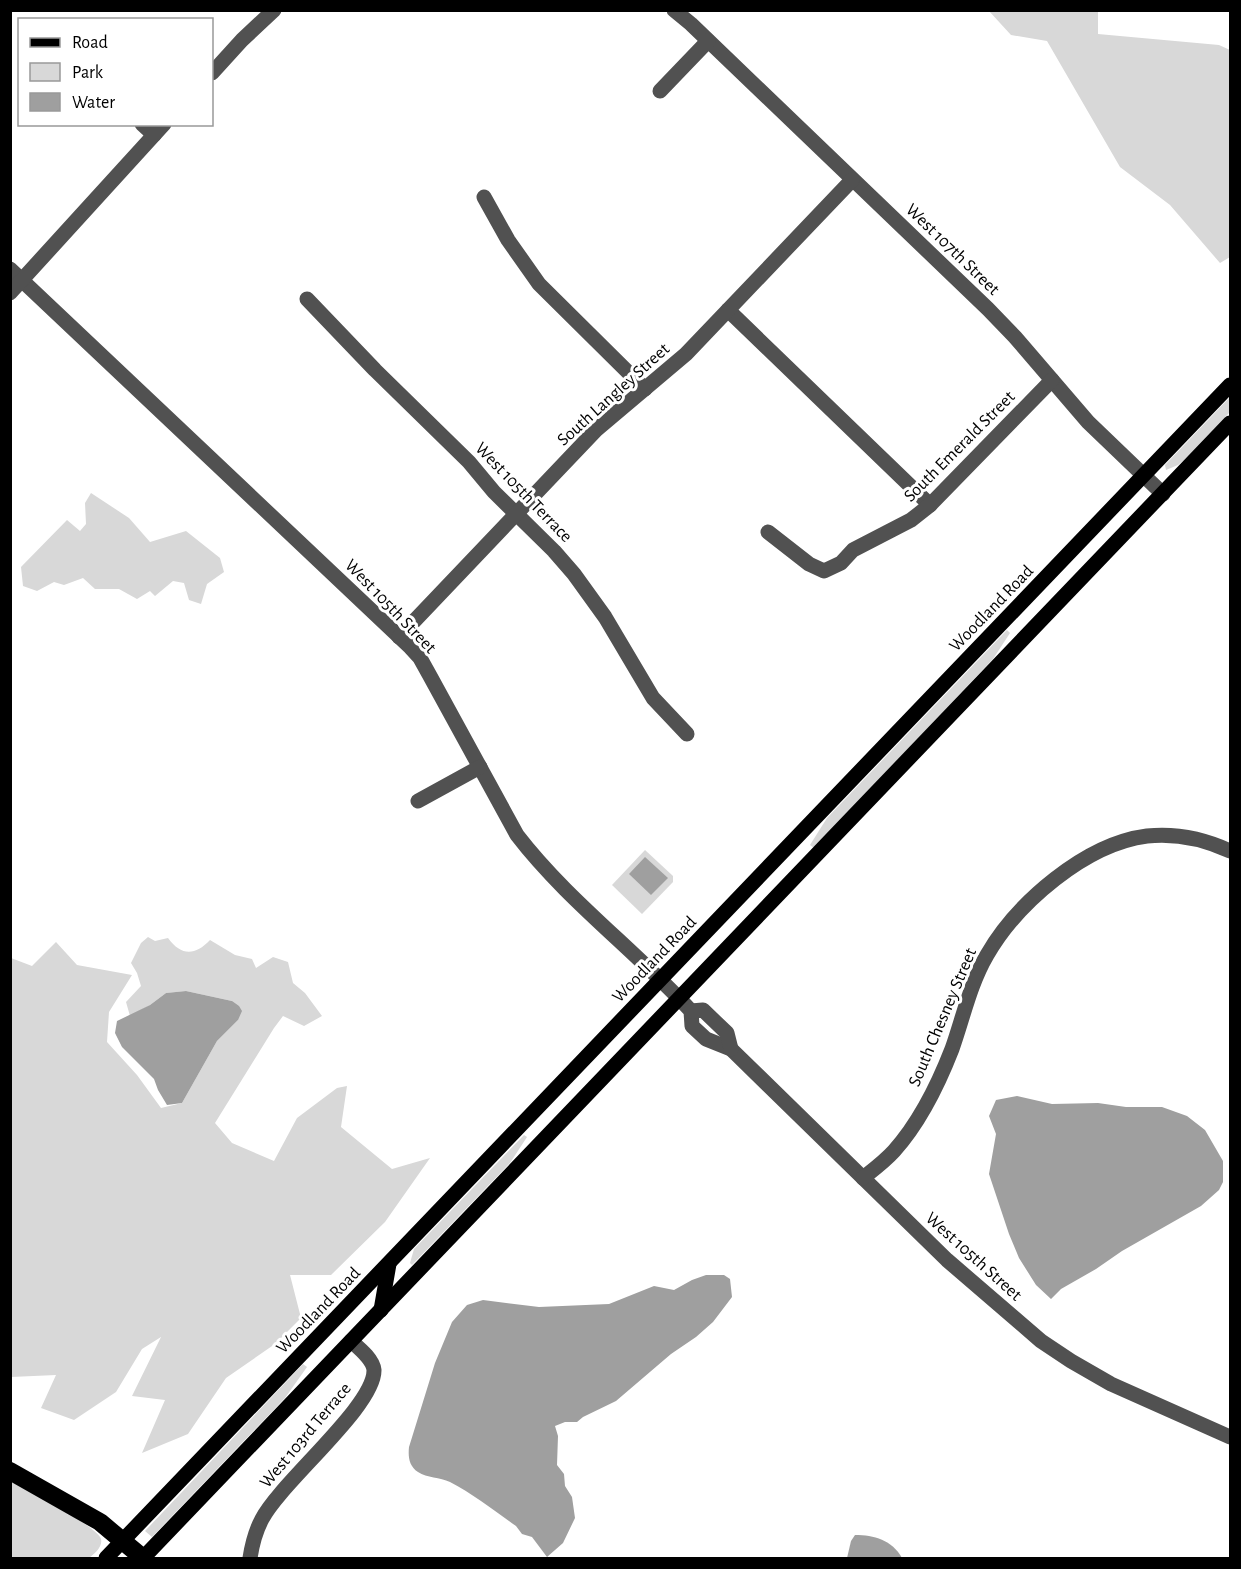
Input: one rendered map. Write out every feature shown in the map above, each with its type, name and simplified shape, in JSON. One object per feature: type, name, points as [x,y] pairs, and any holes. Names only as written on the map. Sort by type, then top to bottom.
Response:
[{"type":"highway","points":[[10,1471],[100,1522],[143,1558]]},
{"type":"main road","name":"Woodland Road","points":[[106,1558],[1230,386]]},
{"type":"main road","points":[[143,1558],[1230,423]]},
{"type":"main road","points":[[381,1310],[389,1264]]},
{"type":"street","points":[[213,72],[274,10]]},
{"type":"street","name":"West 107th Street","points":[[674,10],[988,309],[1088,422],[1163,494]]},
{"type":"street","points":[[660,91],[708,40]]},
{"type":"street","points":[[10,292],[159,130]]},
{"type":"street","name":"South Langley Street","points":[[399,637],[596,430],[686,354],[852,180]]},
{"type":"street","points":[[484,197],[508,240],[540,284],[645,389]]},
{"type":"street","name":"West 105th Street","points":[[10,269],[420,658],[512,828],[533,856],[680,998],[691,1011],[692,1026],[706,1039],[730,1049],[947,1260],[996,1304],[1051,1348],[1111,1384],[1230,1437]]},
{"type":"street","name":"West 105th Terrace","points":[[307,299],[554,551],[605,616],[653,698],[687,734]]},
{"type":"street","points":[[729,310],[930,505]]},
{"type":"street","name":"South Emerald Street","points":[[768,532],[809,564],[824,571],[841,563],[853,550],[911,520],[930,505],[1052,380]]},
{"type":"street","points":[[418,801],[480,767]]},
{"type":"street","name":"South Chesney Street","points":[[863,1178],[893,1152],[919,1117],[936,1086],[972,988],[986,957],[1000,934],[1047,885],[1101,850],[1138,838],[1161,835],[1195,838],[1230,851]]},
{"type":"street","name":"West 103rd Terrace","points":[[250,1558],[255,1534],[269,1508],[338,1430],[368,1390],[374,1371],[372,1364],[351,1341]]},
{"type":"green space","points":[[989,11],[1098,11],[1098,34],[1219,45],[1230,50],[1230,257],[1220,263],[1170,205],[1120,167],[1047,41],[1011,35]]},
{"type":"green space","points":[[1230,397],[1230,412],[1184,460],[1166,470],[1165,465]]},
{"type":"green space","points":[[91,493],[129,518],[150,542],[186,531],[220,558],[224,572],[207,584],[201,604],[189,600],[184,583],[173,581],[155,596],[150,591],[137,599],[119,589],[95,589],[83,578],[64,585],[54,582],[37,591],[23,586],[21,567],[67,520],[80,531],[86,524],[85,503]]},
{"type":"green space","points":[[1007,630],[1010,633],[993,659],[814,848],[810,845],[827,818]]},
{"type":"green space","points":[[645,850],[673,876],[673,882],[642,914],[612,885]]},
{"type":"green space","points":[[148,937],[155,941],[168,938],[178,948],[188,952],[199,949],[210,940],[235,955],[252,959],[256,968],[273,957],[288,962],[293,983],[305,993],[322,1016],[304,1026],[283,1016],[274,1028],[215,1123],[232,1143],[274,1161],[297,1118],[337,1088],[347,1086],[341,1127],[392,1169],[430,1158],[385,1222],[331,1275],[290,1275],[301,1318],[275,1344],[226,1378],[188,1434],[142,1453],[165,1400],[132,1396],[161,1337],[142,1349],[116,1392],[74,1420],[41,1408],[56,1375],[11,1377],[11,958],[32,966],[56,942],[77,965],[132,975],[109,1012],[107,1042],[137,1075],[161,1108],[182,1103],[217,1041],[238,1020],[232,1001],[186,991],[166,993],[130,1016],[126,1002],[141,986],[131,963],[141,943]]},
{"type":"green space","points":[[524,1135],[527,1137],[510,1163],[412,1265],[410,1263],[414,1249]]},
{"type":"green space","points":[[303,1364],[307,1367],[285,1398],[152,1537],[145,1531]]},
{"type":"green space","points":[[11,1479],[88,1526],[101,1539],[98,1550],[89,1558],[11,1558]]},
{"type":"water","points":[[645,857],[668,878],[651,895],[629,874]]},
{"type":"water","points":[[186,991],[232,1001],[242,1011],[238,1020],[217,1041],[182,1103],[167,1105],[154,1079],[122,1047],[115,1033],[117,1021],[150,1005],[166,993]]},
{"type":"water","points":[[1017,1096],[1052,1104],[1098,1103],[1126,1107],[1162,1107],[1187,1116],[1205,1130],[1223,1161],[1223,1182],[1219,1190],[1201,1206],[1122,1251],[1061,1289],[1051,1299],[1036,1285],[1019,1258],[989,1174],[996,1134],[989,1116],[996,1100]]},
{"type":"water","points":[[706,1275],[724,1275],[730,1279],[732,1297],[713,1322],[616,1401],[577,1422],[565,1422],[555,1426],[558,1436],[557,1465],[564,1474],[565,1486],[572,1497],[575,1518],[563,1543],[547,1557],[532,1537],[522,1534],[516,1526],[475,1497],[450,1482],[418,1472],[411,1464],[409,1447],[435,1363],[452,1322],[467,1305],[483,1300],[539,1307],[609,1304],[654,1286],[674,1290]]},
{"type":"water","points":[[855,1535],[882,1540],[893,1547],[902,1558],[847,1558],[851,1541]]}]
